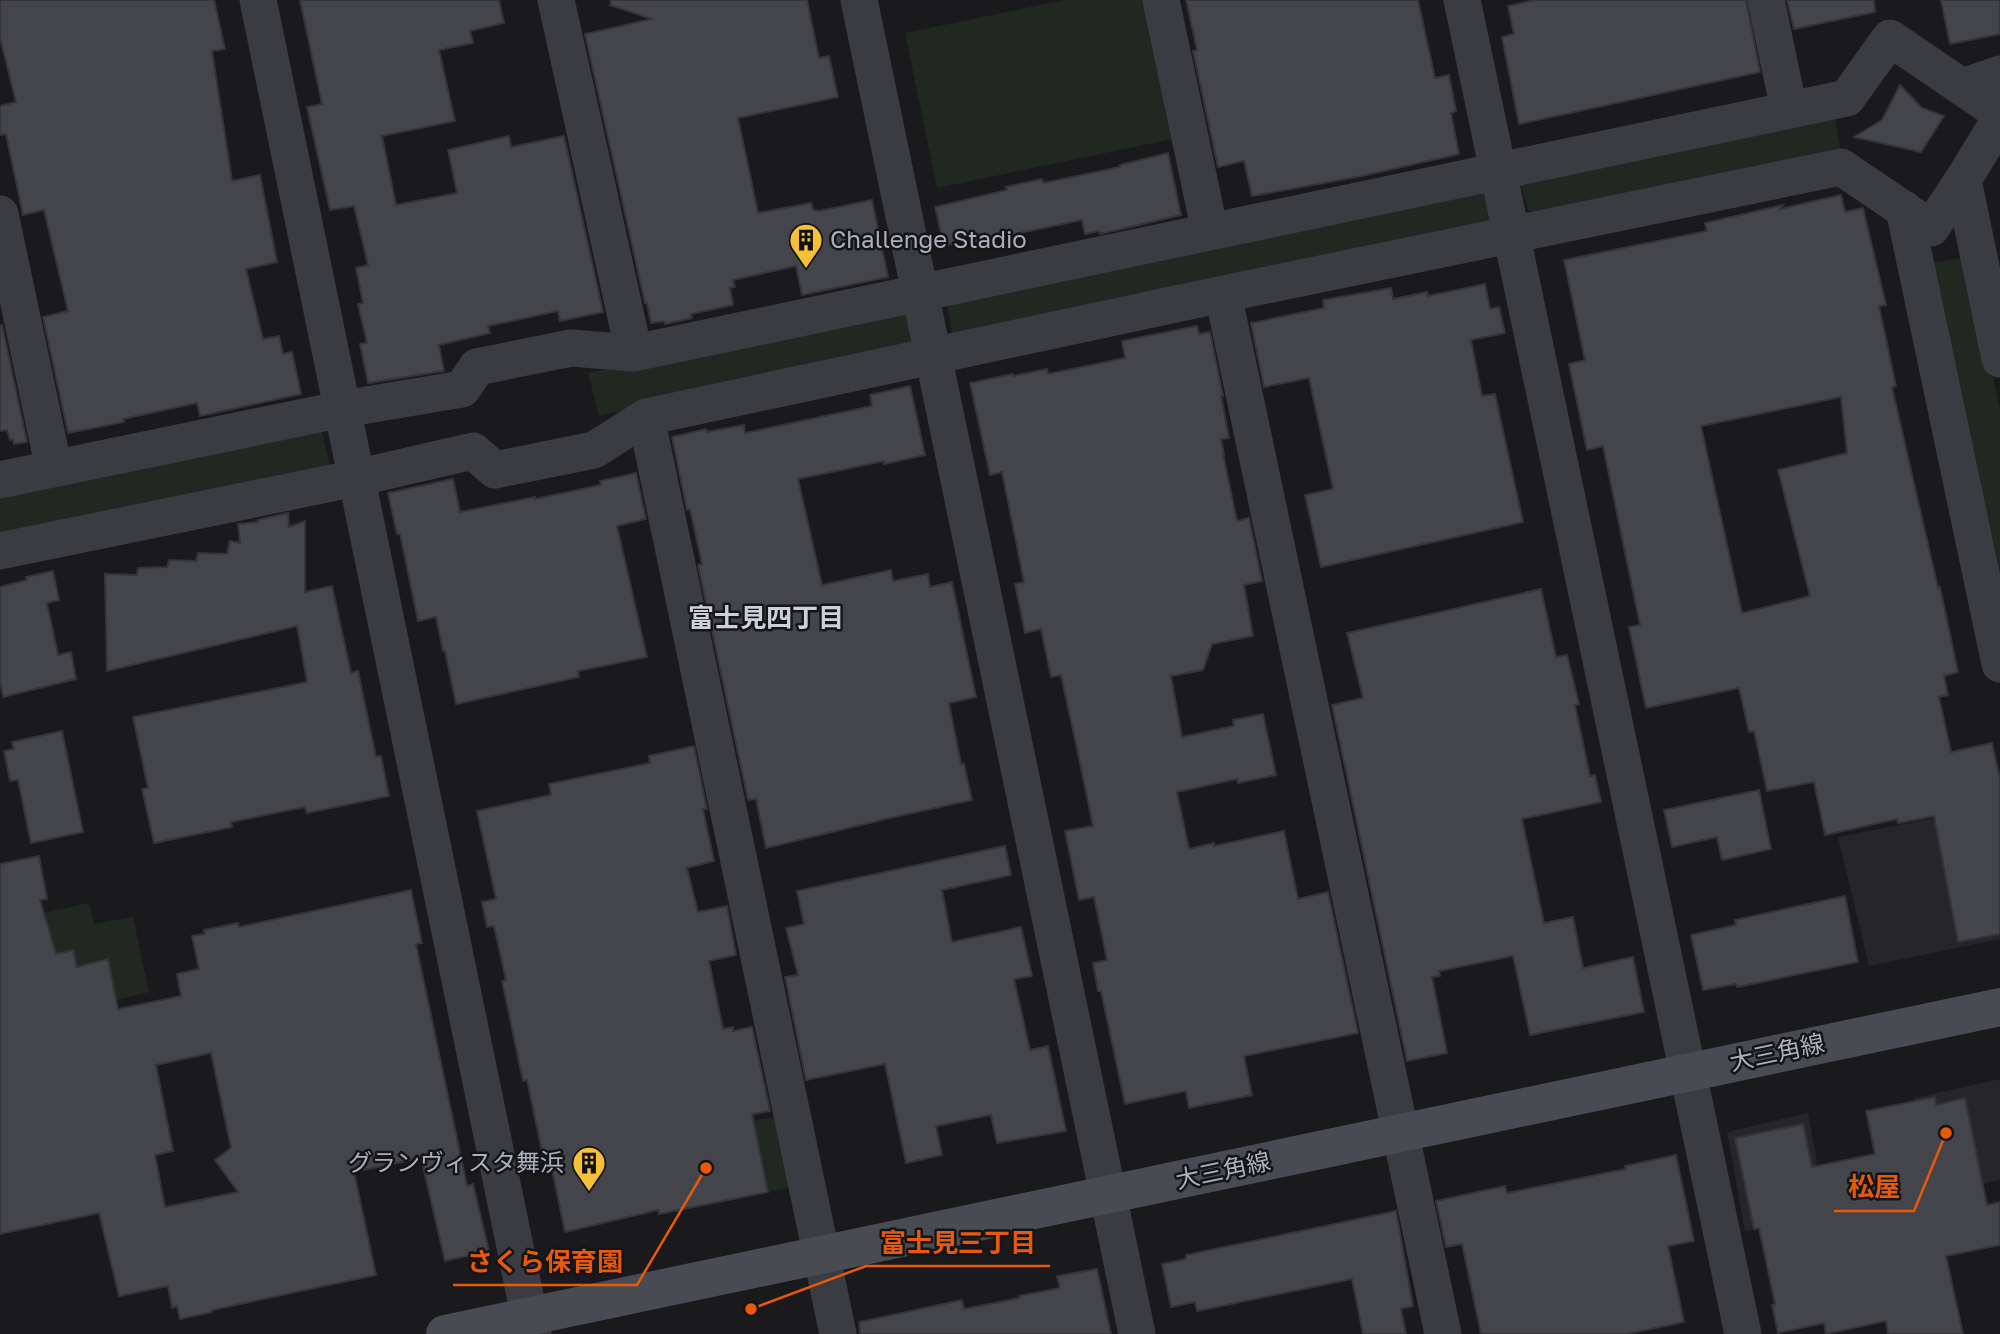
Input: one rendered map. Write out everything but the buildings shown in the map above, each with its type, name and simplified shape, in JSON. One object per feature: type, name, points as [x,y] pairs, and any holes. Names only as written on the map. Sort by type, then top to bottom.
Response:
[{"type":"street","points":[[258,0],[531,1325]]},
{"type":"street","points":[[556,0],[634,353]]},
{"type":"street","points":[[859,0],[1137,1334]]},
{"type":"street","points":[[1161,0],[1210,232]]},
{"type":"street","points":[[1462,0],[1743,1334]]},
{"type":"street","points":[[1766,0],[1789,110]]},
{"type":"street","points":[[0,480],[343,409],[463,389],[477,367],[571,348],[634,353],[1847,98],[1890,38],[2000,113]]},
{"type":"street","points":[[1963,87],[2000,74]]},
{"type":"street","points":[[0,551],[356,478],[473,451],[495,470],[594,450],[646,417],[1841,167],[1931,228],[2000,119]]},
{"type":"street","points":[[1963,180],[2000,359]]},
{"type":"street","points":[[1904,208],[2000,664]]},
{"type":"street","points":[[0,214],[54,469]]},
{"type":"street","points":[[1223,295],[1443,1334]]},
{"type":"street","points":[[646,417],[838,1334]]},
{"type":"street","name":"大三角線","points":[[445,1334],[531,1325],[822,1256],[2000,1007]]},
{"type":"shaded area","points":[[1065,0],[1153,0],[1182,137],[937,188],[905,33]]},
{"type":"shaded area","points":[[1833,108],[1841,153],[1529,212],[1518,175]]},
{"type":"shaded area","points":[[1481,184],[1491,222],[952,335],[947,302]]},
{"type":"shaded area","points":[[1967,257],[2000,408],[2000,610],[1927,264]]},
{"type":"shaded area","points":[[904,307],[913,346],[599,416],[588,373]]},
{"type":"shaded area","points":[[321,429],[330,465],[0,534],[0,496]]},
{"type":"shaded area","points":[[2000,805],[2000,939],[1869,966],[1838,837]]},
{"type":"shaded area","points":[[89,903],[94,924],[133,917],[149,992],[116,1000],[108,959],[77,967],[73,950],[56,954],[53,946],[5,921]]},
{"type":"shaded area","points":[[2000,1079],[2000,1180],[1936,1194],[1914,1098]]},
{"type":"shaded area","points":[[1808,1113],[1826,1214],[1745,1231],[1727,1132]]},
{"type":"shaded area","points":[[778,1117],[792,1187],[768,1192],[754,1120]]},
{"type":"place","name":"Challenge Stadio","points":[[806,270]]},
{"type":"place","name":"松屋","points":[[1946,1133]]},
{"type":"place","name":"さくら保育園","points":[[706,1168]]},
{"type":"place","name":"グランヴィスタ舞浜","points":[[589,1193]]},
{"type":"place","name":"富士見三丁目","points":[[751,1309]]},
{"type":"district","name":"富士見四丁目","points":[[766,618]]}]
